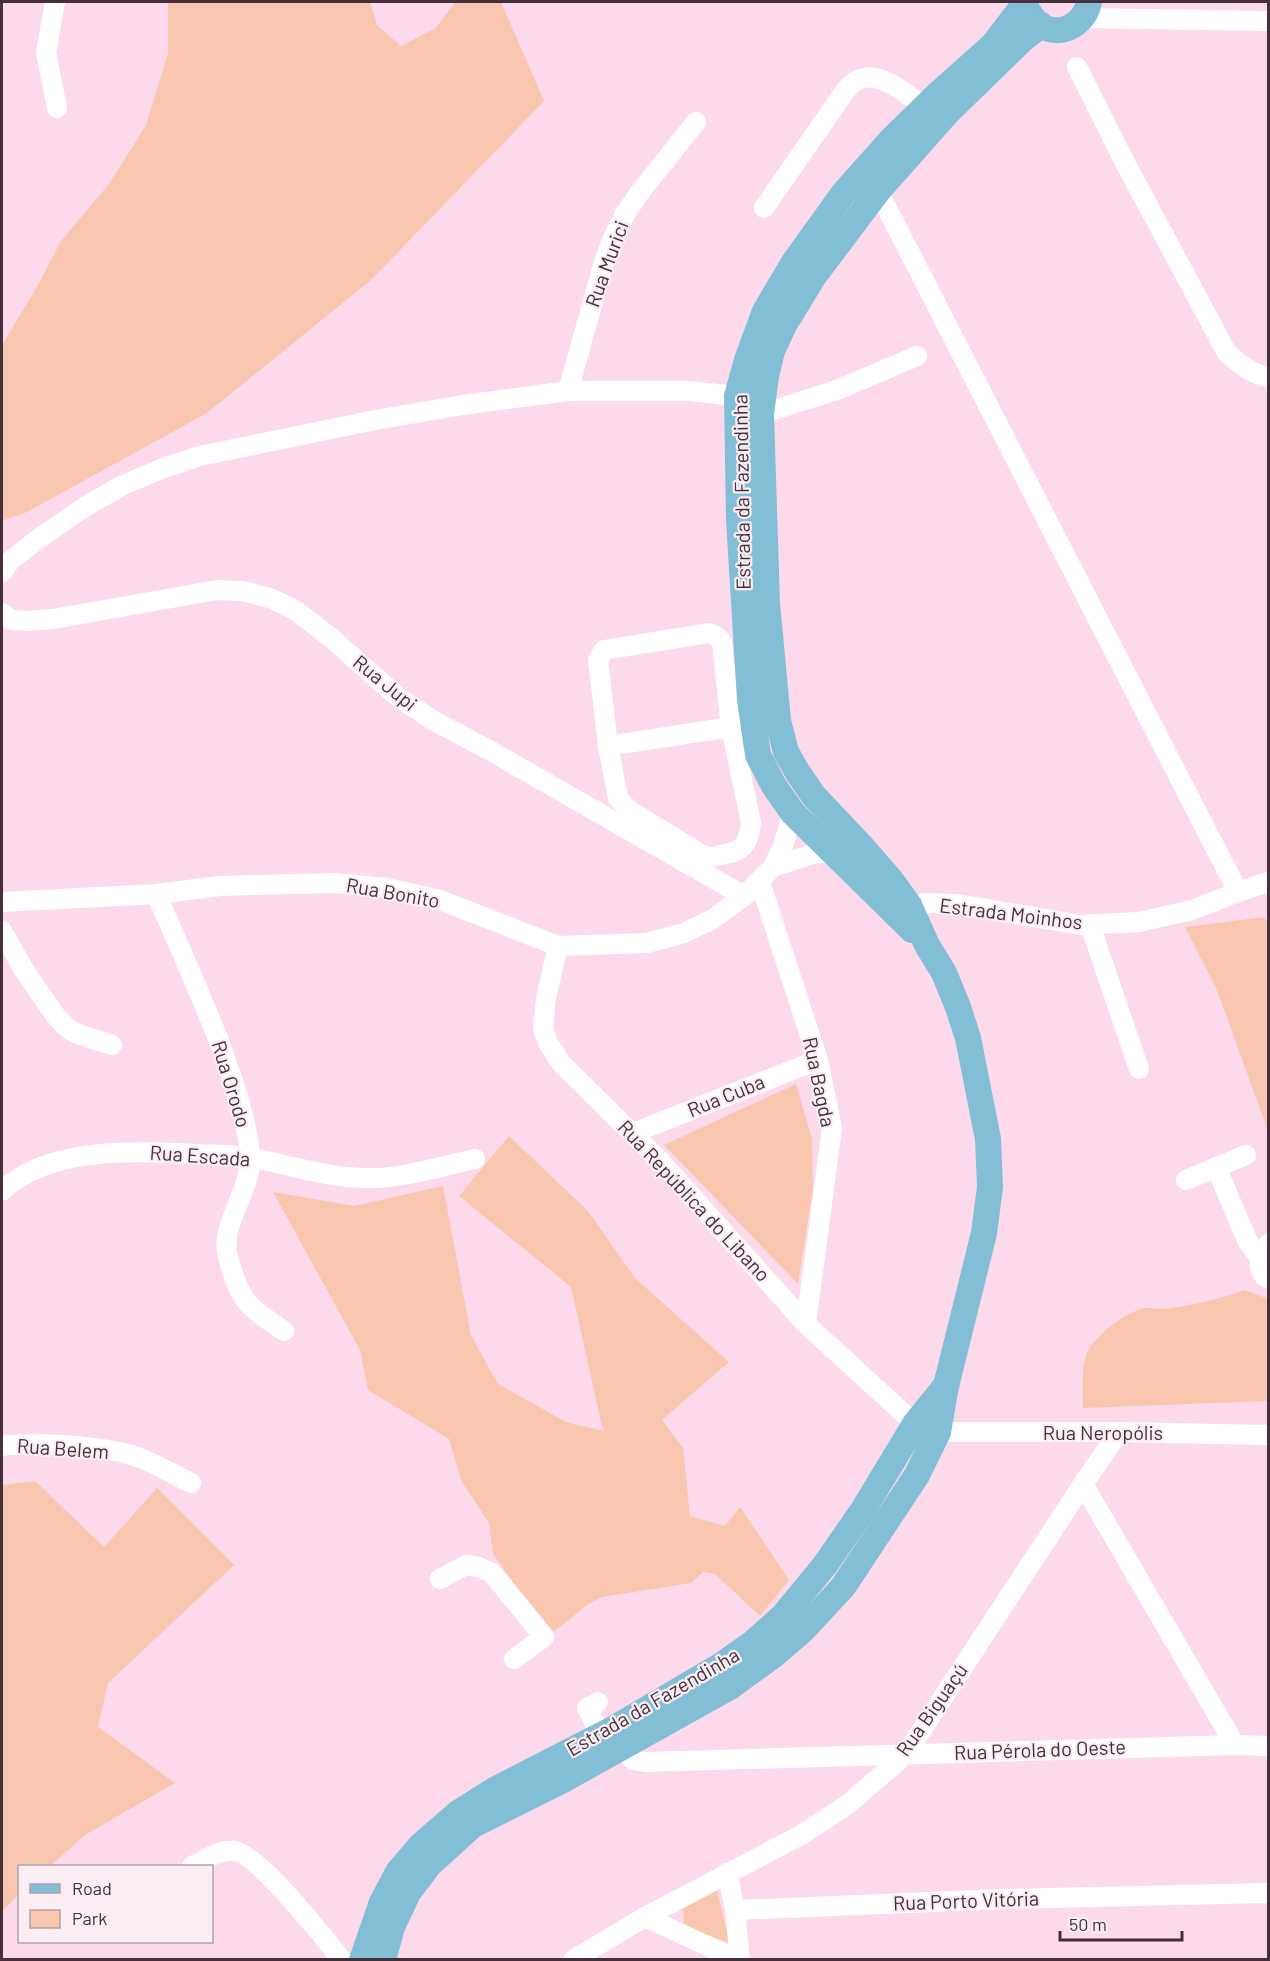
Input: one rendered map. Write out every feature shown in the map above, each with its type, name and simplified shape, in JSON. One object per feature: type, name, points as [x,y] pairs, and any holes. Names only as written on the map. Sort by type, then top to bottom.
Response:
[{"type":"main road","name":"Estrada da Fazendinha","points":[[383,1959],[392,1927],[408,1893],[429,1865],[473,1825],[720,1666],[783,1616],[832,1556],[863,1510],[926,1428],[946,1386],[984,1233],[990,1186],[988,1139],[968,1038],[944,973],[870,856],[814,796],[786,752],[778,721],[767,603],[762,414],[766,376],[772,351],[784,325],[814,276],[878,191],[948,112],[1023,39],[1041,26],[1028,11],[1026,2]]},
{"type":"main road","name":"Estrada da Fazendinha","points":[[900,906],[833,853],[793,813],[774,786],[742,727],[737,396],[765,311],[794,262],[843,194],[893,138],[993,45],[1026,2]]},
{"type":"main road","points":[[1041,26],[1051,30],[1063,30],[1074,26],[1086,10]]},
{"type":"main road","name":"Estrada da Fazendinha","points":[[362,1959],[389,1888],[404,1865],[436,1831],[458,1813],[496,1790],[612,1737]]},
{"type":"street","points":[[55,2],[46,53],[57,108]]},
{"type":"street","points":[[1086,10],[1148,20],[1269,21]]},
{"type":"street","points":[[1077,67],[1122,157],[1227,353],[1240,364],[1264,376]]},
{"type":"street","points":[[764,208],[845,91],[856,81],[870,78],[882,80],[925,107]]},
{"type":"street","name":"Rua Murici","points":[[568,391],[604,262],[613,238],[635,200],[696,122]]},
{"type":"street","points":[[878,191],[1238,892]]},
{"type":"street","points":[[762,414],[837,390],[917,356]]},
{"type":"street","points":[[2,572],[10,561],[38,539],[86,506],[123,485],[200,456],[375,420],[568,391],[689,391],[737,396]]},
{"type":"street","name":"Rua Jupi","points":[[2,613],[12,620],[53,619],[217,590],[243,591],[270,597],[295,610],[330,637],[398,698],[434,721],[744,896]]},
{"type":"street","points":[[709,633],[716,636],[722,642],[742,727],[751,823],[749,839],[740,850],[707,858],[623,805],[618,798],[608,746],[598,660],[604,650],[709,633]]},
{"type":"street","points":[[608,746],[742,727]]},
{"type":"street","points":[[773,867],[783,846],[793,813]]},
{"type":"street","points":[[773,867],[816,853],[833,853]]},
{"type":"street","name":"Rua Bonito","points":[[2,902],[156,894],[220,886],[335,883],[387,888],[440,900],[558,946],[647,943],[684,933],[713,919],[744,896],[773,867]]},
{"type":"street","name":"Rua Bagda","points":[[760,882],[818,1060],[832,1128],[806,1324]]},
{"type":"street","name":"Estrada Moinhos","points":[[900,906],[926,903],[957,904],[1081,925],[1139,922],[1181,912],[1269,882]]},
{"type":"street","name":"Rua Orodo","points":[[156,894],[195,980],[233,1079],[250,1157],[246,1183],[226,1238],[227,1253],[234,1278],[242,1298],[254,1310],[284,1331]]},
{"type":"street","points":[[1090,924],[1139,1070]]},
{"type":"street","points":[[2,931],[24,970],[66,1027],[75,1033],[112,1045]]},
{"type":"street","name":"Rua República do Libano","points":[[558,946],[546,998],[543,1028],[548,1043],[562,1064],[633,1133],[806,1324],[926,1428]]},
{"type":"street","name":"Rua Cuba","points":[[633,1133],[818,1060]]},
{"type":"street","name":"Rua Escada","points":[[2,1191],[27,1173],[57,1162],[98,1153],[145,1152],[250,1157],[324,1174],[367,1178],[386,1178],[475,1159]]},
{"type":"street","points":[[1186,1180],[1245,1155]]},
{"type":"street","points":[[1216,1167],[1248,1242],[1264,1251],[1260,1269],[1269,1279]]},
{"type":"street","name":"Rua Neropólis","points":[[926,1428],[1269,1435]]},
{"type":"street","name":"Rua Biguaçú","points":[[573,1959],[645,1917],[810,1829],[847,1804],[906,1754],[1119,1432]]},
{"type":"street","name":"Rua Belem","points":[[2,1446],[94,1448],[139,1458],[191,1483]]},
{"type":"street","points":[[1083,1484],[1234,1745]]},
{"type":"street","points":[[440,1579],[466,1565],[479,1567],[492,1573],[544,1637],[514,1659]]},
{"type":"street","points":[[592,1705],[612,1737]]},
{"type":"street","name":"Rua Pérola do Oeste","points":[[612,1737],[633,1760],[645,1762],[1234,1745],[1269,1746]]},
{"type":"street","points":[[194,1865],[224,1851],[237,1851],[249,1857],[268,1875],[342,1959]]},
{"type":"street","points":[[645,1917],[739,1959],[735,1910],[727,1873]]},
{"type":"street","name":"Rua Porto Vitória","points":[[735,1910],[1004,1899],[1269,1893]]},
{"type":"green space","points":[[168,2],[370,2],[377,25],[401,46],[436,28],[455,2],[501,2],[544,101],[371,280],[207,413],[27,512],[2,521],[2,345],[61,241],[109,184],[146,125],[168,53]]},
{"type":"green space","points":[[1265,917],[1268,926],[1268,1131],[1217,990],[1185,927]]},
{"type":"green space","points":[[796,1084],[812,1139],[813,1188],[798,1284],[664,1145]]},
{"type":"green space","points":[[509,1136],[588,1211],[635,1278],[729,1362],[662,1420],[683,1448],[690,1516],[725,1526],[740,1507],[789,1580],[760,1616],[715,1574],[703,1572],[691,1583],[602,1597],[587,1605],[554,1632],[493,1554],[489,1523],[462,1482],[449,1439],[368,1390],[360,1350],[273,1192],[354,1206],[443,1186],[471,1335],[498,1384],[566,1422],[603,1431],[571,1287],[459,1196]]},
{"type":"green space","points":[[1245,1290],[1268,1299],[1268,1401],[1083,1408],[1083,1372],[1087,1353],[1096,1340],[1118,1321],[1141,1309],[1184,1306]]},
{"type":"green space","points":[[35,1481],[104,1547],[157,1488],[234,1565],[108,1683],[98,1727],[175,1783],[85,1835],[51,1865],[18,1865],[18,1895],[2,1912],[2,1485]]},
{"type":"green space","points":[[716,1887],[730,1943],[684,1927],[683,1904]]}]
